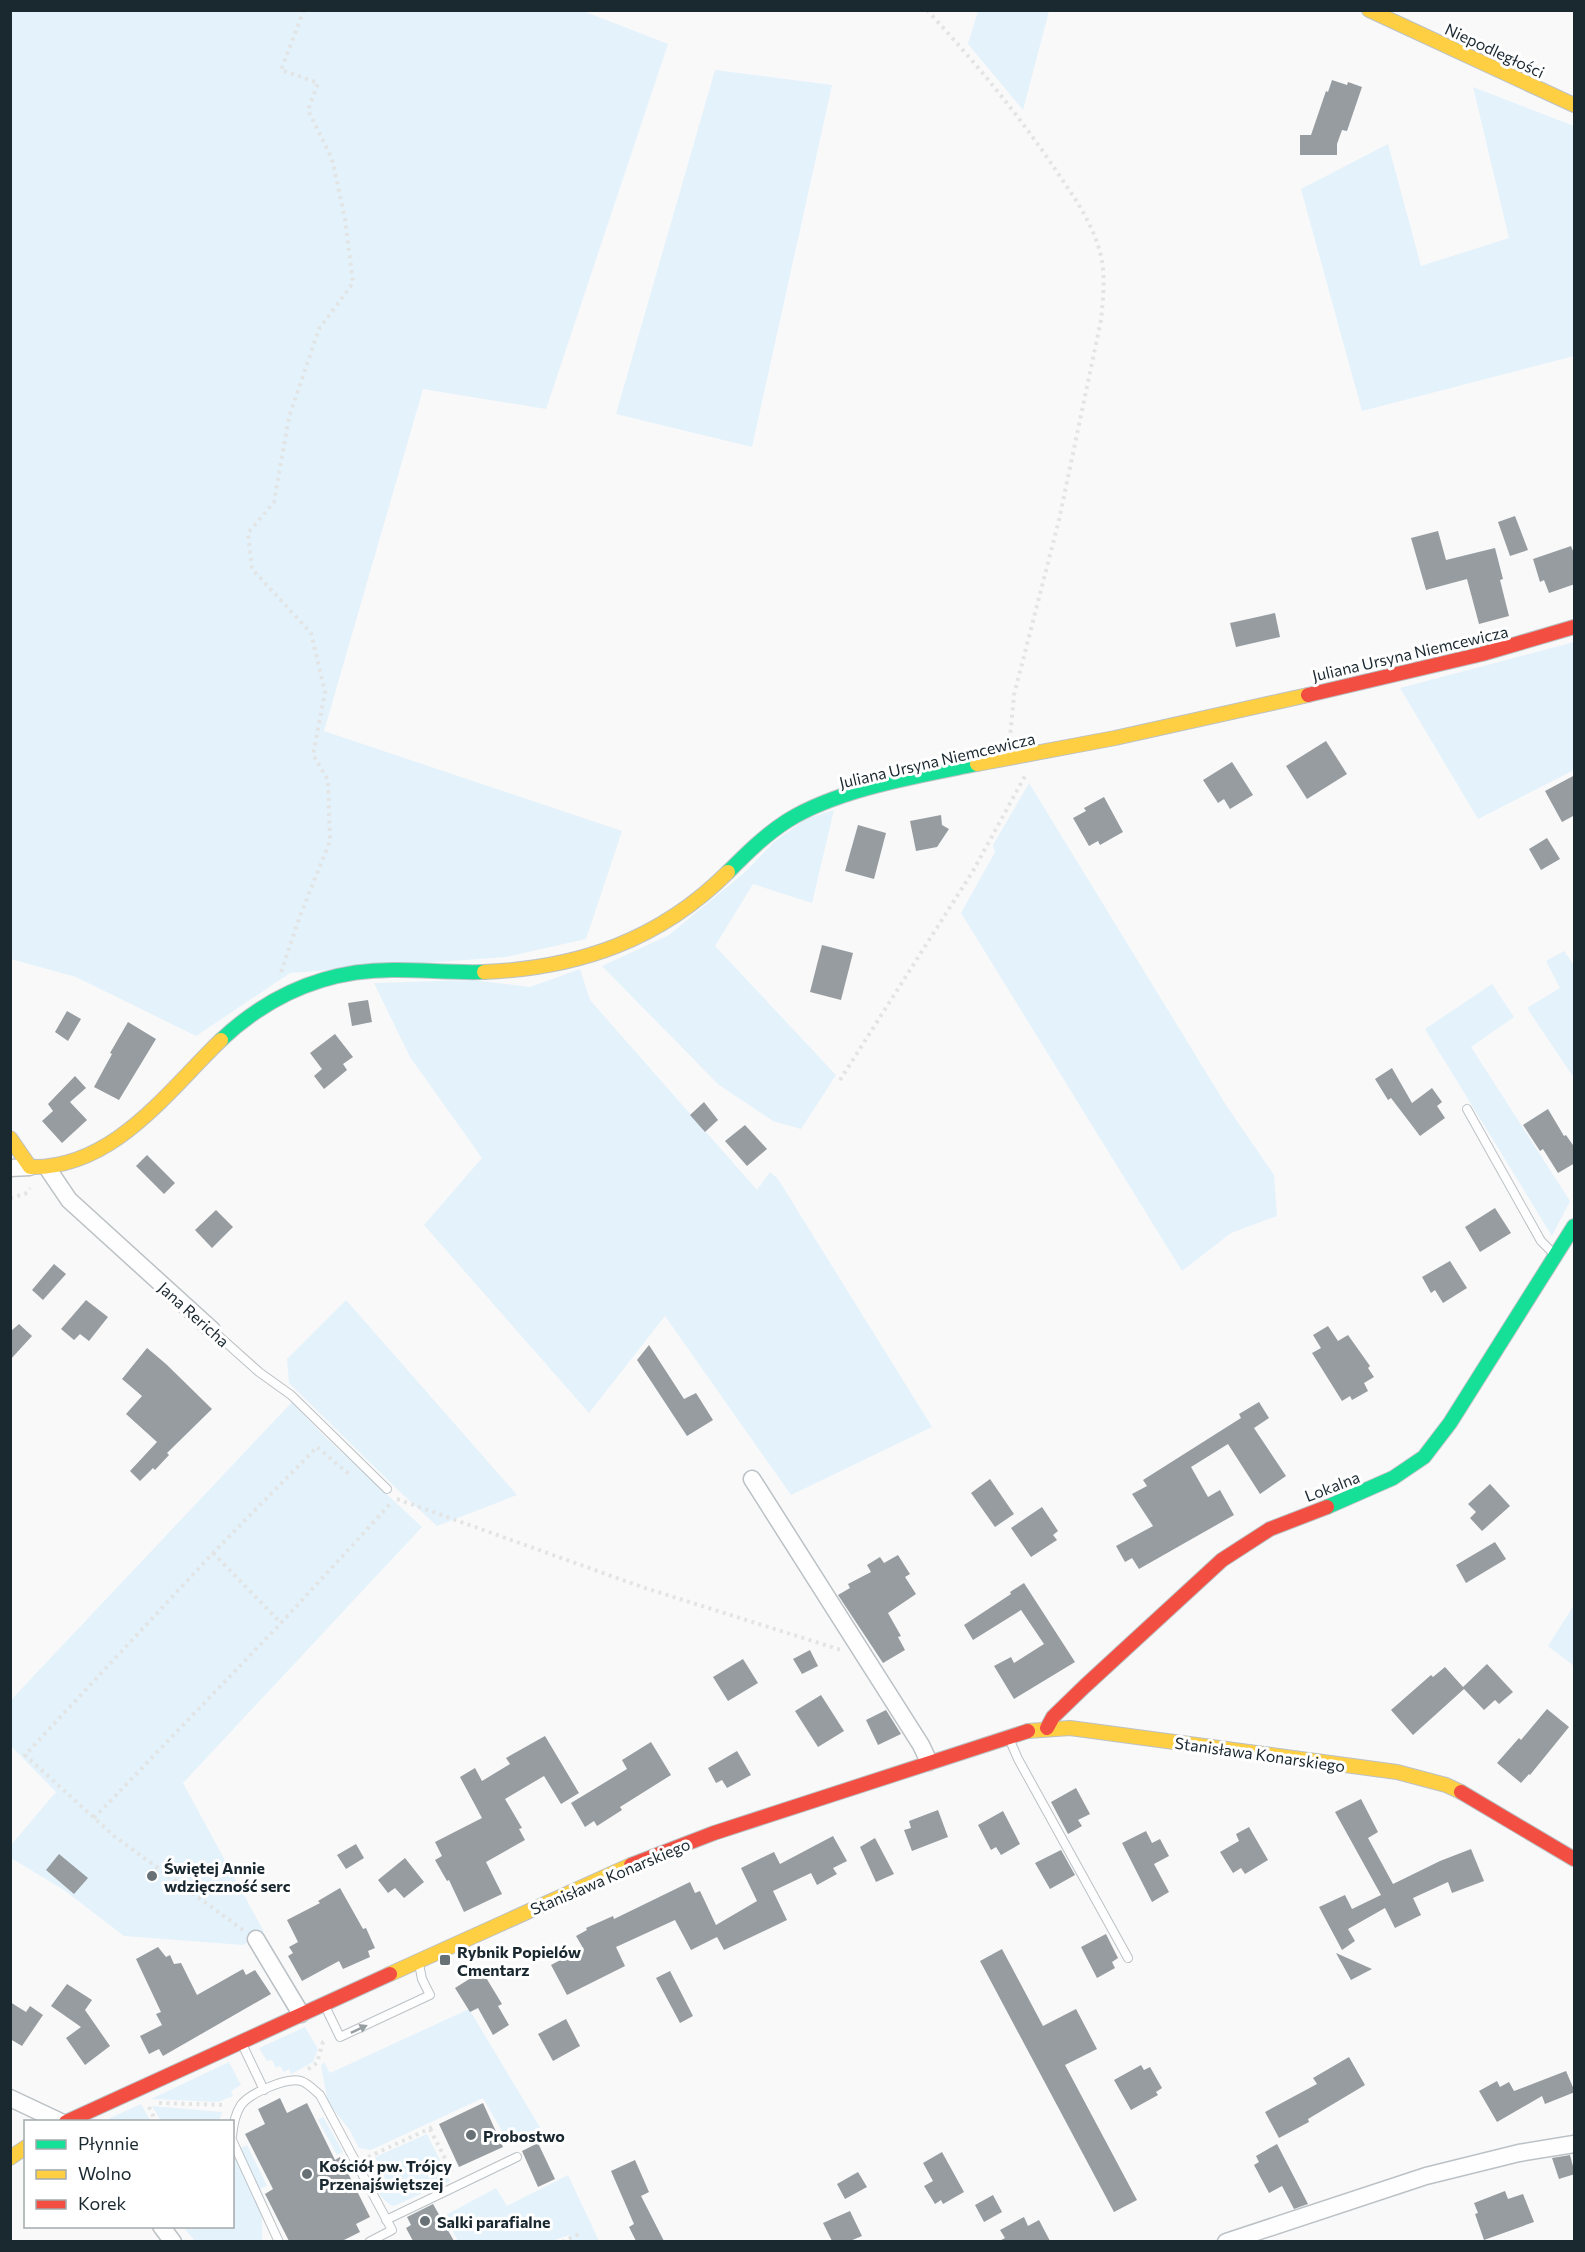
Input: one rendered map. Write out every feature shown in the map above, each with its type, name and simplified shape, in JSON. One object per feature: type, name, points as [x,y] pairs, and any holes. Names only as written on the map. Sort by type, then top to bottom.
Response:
[{"type":"street","name":"Niepodległości","points":[[1369,10],[1575,105]]},
{"type":"street","name":"Juliana Ursyna Niemcewicza","points":[[48,1169],[68,1166],[101,1149],[171,1094],[224,1036],[271,1001],[328,977],[371,969],[466,972],[510,970],[546,966],[607,950],[634,940],[687,909],[763,839],[784,823],[808,810],[851,794],[1462,659],[1575,627]]},
{"type":"street","points":[[10,1138],[30,1167]]},
{"type":"street","points":[[10,1168],[48,1169]]},
{"type":"street","name":"Jana Rericha","points":[[48,1169],[69,1200],[104,1235],[212,1330]]},
{"type":"street","name":"Lokalna","points":[[1047,1728],[1053,1717],[1085,1686],[1198,1581],[1237,1549],[1270,1529],[1393,1478],[1425,1457],[1440,1439],[1575,1226]]},
{"type":"street","points":[[752,1479],[921,1744],[929,1762]]},
{"type":"street","name":"Stanisława Konarskiego","points":[[68,2120],[653,1855],[1008,1736],[1047,1728],[1081,1730],[1422,1777],[1471,1796],[1575,1859]]},
{"type":"street","points":[[256,1939],[301,2014]]},
{"type":"street","points":[[10,2098],[58,2120]]},
{"type":"street","points":[[1226,2241],[1426,2176],[1519,2154],[1575,2144]]},
{"type":"street","points":[[10,2158],[24,2148]]},
{"type":"street","points":[[163,2228],[173,2241]]},
{"type":"lane","points":[[1467,1109],[1541,1241],[1557,1256]]},
{"type":"lane","name":"Jana Rericha","points":[[212,1330],[259,1372],[291,1395],[387,1489]]},
{"type":"lane","points":[[1008,1736],[1018,1760],[1128,1958]]},
{"type":"lane","points":[[324,2003],[340,2037],[430,1995],[422,1979],[418,1961]]},
{"type":"lane","points":[[240,2042],[264,2090]]},
{"type":"lane","points":[[234,2121],[242,2104],[264,2090],[289,2080],[303,2081],[320,2095],[392,2230],[369,2241]]},
{"type":"lane","points":[[234,2142],[279,2241]]},
{"type":"lane","points":[[386,2220],[517,2157]]},
{"type":"path","points":[[271,1001],[300,916],[330,841],[328,780],[313,755],[326,692],[311,633],[252,569],[248,533],[274,501],[289,417],[319,329],[353,284],[345,219],[332,159],[308,110],[318,83],[281,70],[304,10]]},
{"type":"path","points":[[927,10],[993,85],[1048,158],[1089,223],[1102,261],[1101,320],[1059,520],[1014,695],[1010,731],[1011,758]]},
{"type":"path","points":[[840,1080],[973,871],[1023,779]]},
{"type":"path","points":[[256,1939],[114,1836],[25,1755],[213,1553],[317,1447],[352,1477]]},
{"type":"path","points":[[387,1489],[396,1499],[642,1587],[836,1649],[865,1656]]},
{"type":"path","points":[[94,1818],[396,1499]]},
{"type":"path","points":[[213,1553],[281,1623]]},
{"type":"path","points":[[289,2080],[317,2063],[323,2042],[340,2037]]},
{"type":"path","points":[[155,2120],[145,2102],[213,2106],[242,2104]]},
{"type":"path","points":[[356,2163],[433,2128],[458,2185]]},
{"type":"path","points":[[562,2241],[579,2234]]},
{"type":"shaded area","points":[[10,11],[583,11],[668,44],[546,409],[423,389],[324,731],[622,831],[586,939],[506,957],[290,973],[196,1036],[76,977],[11,959]]},
{"type":"shaded area","points":[[978,11],[1049,11],[1023,110],[968,44]]},
{"type":"shaded area","points":[[715,70],[832,85],[752,447],[616,414]]},
{"type":"shaded area","points":[[1473,87],[1574,126],[1574,356],[1362,411],[1301,189],[1388,144],[1421,266],[1509,238]]},
{"type":"shaded area","points":[[1574,642],[1574,770],[1478,819],[1400,688]]},
{"type":"shaded area","points":[[1029,783],[1226,1105],[1274,1175],[1277,1216],[1231,1233],[1182,1271],[961,913],[995,852],[993,845]]},
{"type":"shaded area","points":[[834,810],[812,903],[753,884],[715,946],[836,1075],[801,1129],[773,1121],[719,1085],[602,966],[669,935],[744,873],[774,842],[806,819]]},
{"type":"shaded area","points":[[1564,951],[1574,965],[1574,1078],[1527,1008],[1560,988],[1546,961]]},
{"type":"shaded area","points":[[580,969],[590,1000],[757,1190],[770,1172],[778,1179],[932,1427],[791,1495],[665,1316],[589,1413],[424,1225],[482,1158],[410,1057],[374,983],[472,980],[530,987]]},
{"type":"shaded area","points":[[1492,984],[1514,1017],[1471,1047],[1570,1201],[1552,1236],[1425,1029]]},
{"type":"shaded area","points":[[346,1300],[517,1495],[437,1526],[289,1383],[287,1359]]},
{"type":"shaded area","points":[[292,1402],[323,1435],[422,1527],[183,1783],[264,1932],[243,1945],[124,1936],[64,1890],[11,1858],[11,1845],[56,1792],[11,1746],[10,1701]]},
{"type":"shaded area","points":[[1574,1605],[1574,1666],[1548,1646]]},
{"type":"shaded area","points":[[469,2009],[541,2129],[510,2145],[483,2098],[371,2150],[359,2148],[349,2129],[328,2103],[321,2066],[324,2062],[330,2073]]},
{"type":"shaded area","points":[[305,2027],[318,2049],[313,2062],[291,2074],[289,2069],[284,2072],[280,2066],[276,2068],[272,2060],[267,2061],[259,2048]]},
{"type":"shaded area","points":[[229,2062],[241,2085],[231,2091],[233,2096],[218,2102],[151,2099]]},
{"type":"shaded area","points":[[141,2104],[150,2120],[109,2120]]},
{"type":"shaded area","points":[[152,2106],[222,2112],[219,2120],[160,2120]]},
{"type":"shaded area","points":[[323,2117],[343,2152],[337,2155],[318,2120]]},
{"type":"shaded area","points":[[427,2134],[450,2181],[394,2206],[384,2200],[368,2166],[377,2162],[375,2157]]},
{"type":"shaded area","points":[[247,2145],[267,2186],[259,2189],[239,2149]]},
{"type":"shaded area","points":[[234,2152],[262,2213],[262,2241],[195,2241],[184,2228],[234,2228]]},
{"type":"shaded area","points":[[568,2175],[599,2241],[572,2241],[569,2235],[552,2241],[458,2241],[444,2216],[496,2188],[507,2206]]},
{"type":"building","points":[[1332,80],[1362,87],[1347,131],[1342,130],[1337,144],[1337,155],[1300,155],[1300,135],[1311,135]]},
{"type":"building","points":[[1515,516],[1528,550],[1510,556],[1498,522]]},
{"type":"building","points":[[1438,531],[1446,560],[1495,548],[1509,616],[1479,624],[1467,579],[1426,590],[1411,538]]},
{"type":"building","points":[[1571,546],[1575,556],[1575,584],[1549,593],[1544,580],[1540,582],[1533,559]]},
{"type":"building","points":[[1275,613],[1280,637],[1236,647],[1230,623]]},
{"type":"building","points":[[1326,741],[1347,774],[1307,799],[1286,766]]},
{"type":"building","points":[[1232,762],[1253,795],[1230,809],[1224,799],[1218,803],[1203,780]]},
{"type":"building","points":[[1575,775],[1575,815],[1562,822],[1545,791]]},
{"type":"building","points":[[1104,797],[1123,832],[1100,845],[1098,841],[1089,846],[1073,818],[1086,811],[1084,808]]},
{"type":"building","points":[[941,815],[942,825],[949,829],[937,847],[916,851],[910,821]]},
{"type":"building","points":[[858,825],[886,833],[874,879],[845,871]]},
{"type":"building","points":[[1547,838],[1560,859],[1541,870],[1529,849]]},
{"type":"building","points":[[822,945],[853,953],[841,1000],[810,992]]},
{"type":"building","points":[[368,1000],[372,1022],[352,1026],[348,1003]]},
{"type":"building","points":[[67,1011],[81,1019],[68,1041],[55,1032]]},
{"type":"building","points":[[128,1022],[156,1039],[119,1100],[94,1087]]},
{"type":"building","points":[[335,1034],[353,1057],[343,1064],[347,1070],[324,1089],[314,1076],[322,1069],[310,1053]]},
{"type":"building","points":[[1392,1068],[1412,1103],[1432,1088],[1442,1102],[1437,1106],[1445,1118],[1420,1136],[1391,1098],[1388,1100],[1375,1079]]},
{"type":"building","points":[[75,1076],[86,1088],[70,1102],[87,1120],[62,1143],[42,1121],[53,1111],[48,1104]]},
{"type":"building","points":[[704,1102],[718,1120],[705,1132],[690,1115]]},
{"type":"building","points":[[1548,1109],[1564,1136],[1566,1135],[1575,1148],[1575,1163],[1558,1173],[1543,1149],[1540,1151],[1523,1125]]},
{"type":"building","points":[[745,1125],[767,1149],[747,1166],[725,1141]]},
{"type":"building","points":[[147,1155],[175,1183],[164,1194],[136,1166]]},
{"type":"building","points":[[1495,1208],[1511,1233],[1480,1252],[1465,1227]]},
{"type":"building","points":[[216,1210],[233,1227],[212,1248],[195,1230]]},
{"type":"building","points":[[1450,1261],[1467,1288],[1443,1303],[1435,1290],[1431,1293],[1422,1277]]},
{"type":"building","points":[[54,1264],[66,1274],[43,1300],[32,1290]]},
{"type":"building","points":[[86,1300],[108,1317],[89,1341],[80,1334],[74,1340],[61,1329]]},
{"type":"building","points":[[19,1324],[32,1336],[10,1360],[10,1332]]},
{"type":"building","points":[[1328,1326],[1338,1341],[1348,1335],[1370,1366],[1368,1368],[1374,1377],[1364,1383],[1368,1391],[1352,1400],[1350,1396],[1342,1401],[1312,1353],[1321,1348],[1313,1335]]},
{"type":"building","points":[[649,1345],[684,1399],[696,1393],[713,1420],[687,1436],[637,1360]]},
{"type":"building","points":[[147,1348],[212,1409],[167,1453],[169,1455],[155,1470],[153,1468],[140,1481],[130,1471],[157,1442],[126,1414],[142,1396],[122,1379]]},
{"type":"building","points":[[1259,1402],[1269,1418],[1254,1428],[1286,1476],[1260,1494],[1228,1444],[1191,1467],[1208,1497],[1220,1490],[1234,1515],[1139,1569],[1132,1558],[1125,1562],[1116,1546],[1153,1526],[1132,1494],[1147,1486],[1143,1480],[1241,1418],[1239,1414]]},
{"type":"building","points":[[990,1479],[1014,1514],[995,1527],[971,1493]]},
{"type":"building","points":[[1490,1484],[1510,1506],[1482,1531],[1470,1518],[1476,1512],[1468,1504]]},
{"type":"building","points":[[1042,1507],[1058,1531],[1053,1535],[1057,1540],[1031,1557],[1011,1528]]},
{"type":"building","points":[[1495,1542],[1506,1559],[1466,1583],[1456,1565]]},
{"type":"building","points":[[898,1555],[910,1574],[905,1577],[916,1594],[888,1613],[901,1636],[898,1637],[905,1650],[883,1663],[838,1595],[850,1588],[848,1584],[871,1572],[867,1565],[880,1557],[884,1563]]},
{"type":"building","points":[[1024,1583],[1075,1662],[1014,1699],[994,1666],[1011,1657],[1014,1663],[1044,1644],[1021,1610],[973,1640],[964,1625]]},
{"type":"building","points":[[810,1650],[818,1666],[802,1674],[793,1659]]},
{"type":"building","points":[[743,1659],[758,1683],[728,1701],[713,1677]]},
{"type":"building","points":[[1487,1664],[1513,1692],[1499,1704],[1495,1700],[1484,1710],[1464,1689],[1413,1735],[1391,1710],[1431,1675],[1433,1677],[1445,1667],[1463,1687]]},
{"type":"building","points":[[821,1695],[844,1731],[818,1747],[795,1711]]},
{"type":"building","points":[[1547,1709],[1569,1727],[1521,1783],[1497,1763],[1519,1738],[1521,1740]]},
{"type":"building","points":[[886,1710],[901,1734],[878,1745],[866,1720]]},
{"type":"building","points":[[545,1736],[579,1793],[561,1804],[544,1776],[505,1799],[522,1828],[519,1829],[525,1840],[486,1862],[502,1894],[464,1912],[449,1880],[447,1881],[435,1860],[442,1856],[435,1842],[482,1818],[460,1777],[475,1768],[482,1781],[510,1764],[506,1758]]},
{"type":"building","points":[[651,1742],[671,1775],[620,1807],[622,1810],[597,1826],[594,1821],[585,1827],[571,1803],[627,1769],[622,1760]]},
{"type":"building","points":[[737,1751],[751,1775],[727,1788],[722,1780],[716,1783],[708,1768]]},
{"type":"building","points":[[1076,1788],[1090,1814],[1078,1820],[1082,1826],[1068,1834],[1051,1802]]},
{"type":"building","points":[[1361,1799],[1378,1832],[1368,1838],[1393,1884],[1471,1849],[1484,1881],[1452,1893],[1448,1882],[1413,1898],[1421,1915],[1395,1928],[1385,1908],[1348,1929],[1355,1941],[1342,1950],[1319,1907],[1345,1895],[1352,1909],[1381,1895],[1335,1812]]},
{"type":"building","points":[[938,1810],[948,1837],[912,1851],[904,1830],[911,1828],[909,1821]]},
{"type":"building","points":[[1003,1811],[1020,1844],[1001,1855],[996,1847],[991,1850],[978,1825]]},
{"type":"building","points":[[1249,1827],[1268,1860],[1245,1874],[1241,1868],[1233,1873],[1220,1852],[1239,1841],[1236,1834]]},
{"type":"building","points":[[1146,1831],[1152,1843],[1160,1839],[1169,1856],[1154,1864],[1169,1892],[1152,1902],[1122,1843]]},
{"type":"building","points":[[833,1836],[847,1861],[833,1868],[837,1874],[817,1885],[811,1873],[773,1891],[787,1920],[724,1950],[717,1937],[691,1950],[675,1920],[616,1947],[625,1966],[567,1995],[551,1965],[583,1948],[576,1936],[587,1930],[586,1928],[613,1916],[614,1919],[690,1882],[695,1893],[700,1891],[716,1925],[757,1901],[741,1868],[774,1852],[780,1864]]},
{"type":"building","points":[[875,1838],[894,1874],[876,1882],[860,1847]]},
{"type":"building","points":[[356,1844],[364,1858],[346,1869],[337,1855]]},
{"type":"building","points":[[1061,1850],[1075,1875],[1050,1889],[1035,1863]]},
{"type":"building","points":[[59,1854],[88,1878],[74,1894],[46,1870]]},
{"type":"building","points":[[405,1858],[424,1882],[404,1898],[395,1888],[388,1893],[378,1880]]},
{"type":"building","points":[[340,1888],[363,1929],[366,1928],[375,1948],[368,1951],[370,1957],[343,1969],[339,1961],[302,1981],[288,1956],[293,1953],[289,1947],[298,1942],[287,1920],[320,1903],[318,1901]]},
{"type":"building","points":[[1106,1934],[1118,1958],[1112,1962],[1115,1968],[1097,1978],[1081,1947]]},
{"type":"building","points":[[158,1947],[166,1957],[170,1955],[174,1964],[181,1963],[197,1995],[243,1969],[246,1975],[255,1970],[271,1994],[163,2056],[159,2049],[149,2054],[140,2036],[162,2025],[156,2014],[161,2012],[136,1959]]},
{"type":"building","points":[[1002,1949],[1043,2026],[1076,2009],[1097,2049],[1065,2065],[1137,2200],[1114,2212],[980,1961]]},
{"type":"building","points":[[1336,1953],[1372,1969],[1351,1980]]},
{"type":"building","points":[[482,1971],[502,2004],[498,2006],[509,2025],[493,2035],[478,2008],[470,2012],[455,1988]]},
{"type":"building","points":[[670,1971],[693,2016],[680,2023],[656,1978]]},
{"type":"building","points":[[67,1984],[92,2000],[85,2010],[110,2046],[85,2065],[66,2038],[81,2027],[51,2006]]},
{"type":"building","points":[[10,2002],[26,2012],[30,2006],[43,2015],[22,2046],[10,2039]]},
{"type":"building","points":[[566,2019],[580,2046],[553,2061],[538,2034]]},
{"type":"building","points":[[1349,2057],[1365,2085],[1308,2119],[1309,2122],[1279,2138],[1265,2112],[1317,2084],[1313,2078]]},
{"type":"building","points":[[1141,2065],[1144,2070],[1150,2067],[1162,2088],[1156,2092],[1158,2095],[1131,2110],[1114,2080]]},
{"type":"building","points":[[1566,2071],[1575,2092],[1545,2104],[1542,2096],[1497,2122],[1479,2091],[1497,2081],[1500,2087],[1509,2082],[1514,2091]]},
{"type":"building","name":"Kościół pw. Trójcy Przenajświętszej","points":[[280,2098],[287,2113],[307,2103],[335,2160],[340,2157],[370,2217],[356,2224],[360,2232],[342,2241],[289,2241],[265,2194],[273,2189],[245,2134],[265,2124],[258,2109]]},
{"type":"building","name":"Probostwo","points":[[483,2103],[503,2147],[459,2167],[439,2124]]},
{"type":"building","points":[[538,2143],[555,2179],[538,2187],[522,2151]]},
{"type":"building","points":[[1277,2144],[1308,2204],[1294,2209],[1282,2186],[1269,2193],[1254,2165],[1259,2162],[1256,2156]]},
{"type":"building","points":[[942,2152],[964,2192],[943,2204],[941,2200],[935,2204],[924,2186],[933,2181],[923,2163]]},
{"type":"building","points":[[1570,2155],[1575,2174],[1559,2179],[1552,2158]]},
{"type":"building","points":[[635,2160],[649,2192],[641,2196],[664,2241],[636,2241],[629,2227],[634,2224],[611,2171]]},
{"type":"building","points":[[858,2172],[867,2187],[845,2199],[837,2184]]},
{"type":"building","points":[[1505,2191],[1508,2199],[1523,2194],[1534,2222],[1484,2240],[1475,2214],[1478,2213],[1474,2203]]},
{"type":"building","points":[[993,2195],[1002,2212],[984,2222],[975,2205]]},
{"type":"building","name":"Salki parafialne","points":[[433,2204],[454,2241],[413,2241],[406,2228],[411,2225],[407,2217]]},
{"type":"building","points":[[850,2211],[862,2236],[850,2241],[832,2241],[823,2223]]},
{"type":"building","points":[[1024,2217],[1028,2226],[1039,2220],[1050,2241],[999,2241],[1005,2238],[1000,2230]]},
{"type":"traffic: fast","points":[[728,872],[771,832],[807,810],[830,800],[879,785],[977,764]]},
{"type":"traffic: fast","points":[[221,1040],[280,997],[302,987],[347,974],[396,970],[484,972]]},
{"type":"traffic: fast","points":[[1327,1507],[1393,1478],[1424,1457],[1450,1423],[1574,1226]]},
{"type":"traffic: slow","points":[[1369,10],[1574,105]]},
{"type":"traffic: slow","points":[[977,764],[1115,738],[1308,695]]},
{"type":"traffic: slow","points":[[484,972],[553,964],[585,957],[616,946],[675,916],[702,896],[728,872]]},
{"type":"traffic: slow","points":[[10,1138],[30,1167],[60,1164],[87,1155],[113,1141],[136,1124],[159,1104],[221,1040]]},
{"type":"traffic: slow","points":[[1028,1731],[1070,1728],[1397,1772],[1446,1785],[1461,1792]]},
{"type":"traffic: slow","points":[[390,1974],[631,1865]]},
{"type":"traffic: slow","points":[[10,2158],[24,2148]]},
{"type":"traffic: jam","points":[[1308,695],[1482,654],[1574,627]]},
{"type":"traffic: jam","points":[[1047,1728],[1053,1717],[1085,1686],[1222,1560],[1270,1529],[1327,1507]]},
{"type":"traffic: jam","points":[[631,1865],[714,1833],[1028,1731]]},
{"type":"traffic: jam","points":[[1461,1792],[1574,1859]]},
{"type":"traffic: jam","points":[[70,2120],[390,1974]]},
{"type":"place","name":"Świętej Annie wdzięczność serc","points":[[152,1876]]},
{"type":"place","name":"Rybnik Popielów Cmentarz","points":[[445,1960]]},
{"type":"place","name":"Probostwo","points":[[471,2135]]},
{"type":"place","name":"Kościół pw. Trójcy Przenajświętszej","points":[[307,2174]]},
{"type":"place","name":"Salki parafialne","points":[[425,2221]]}]
